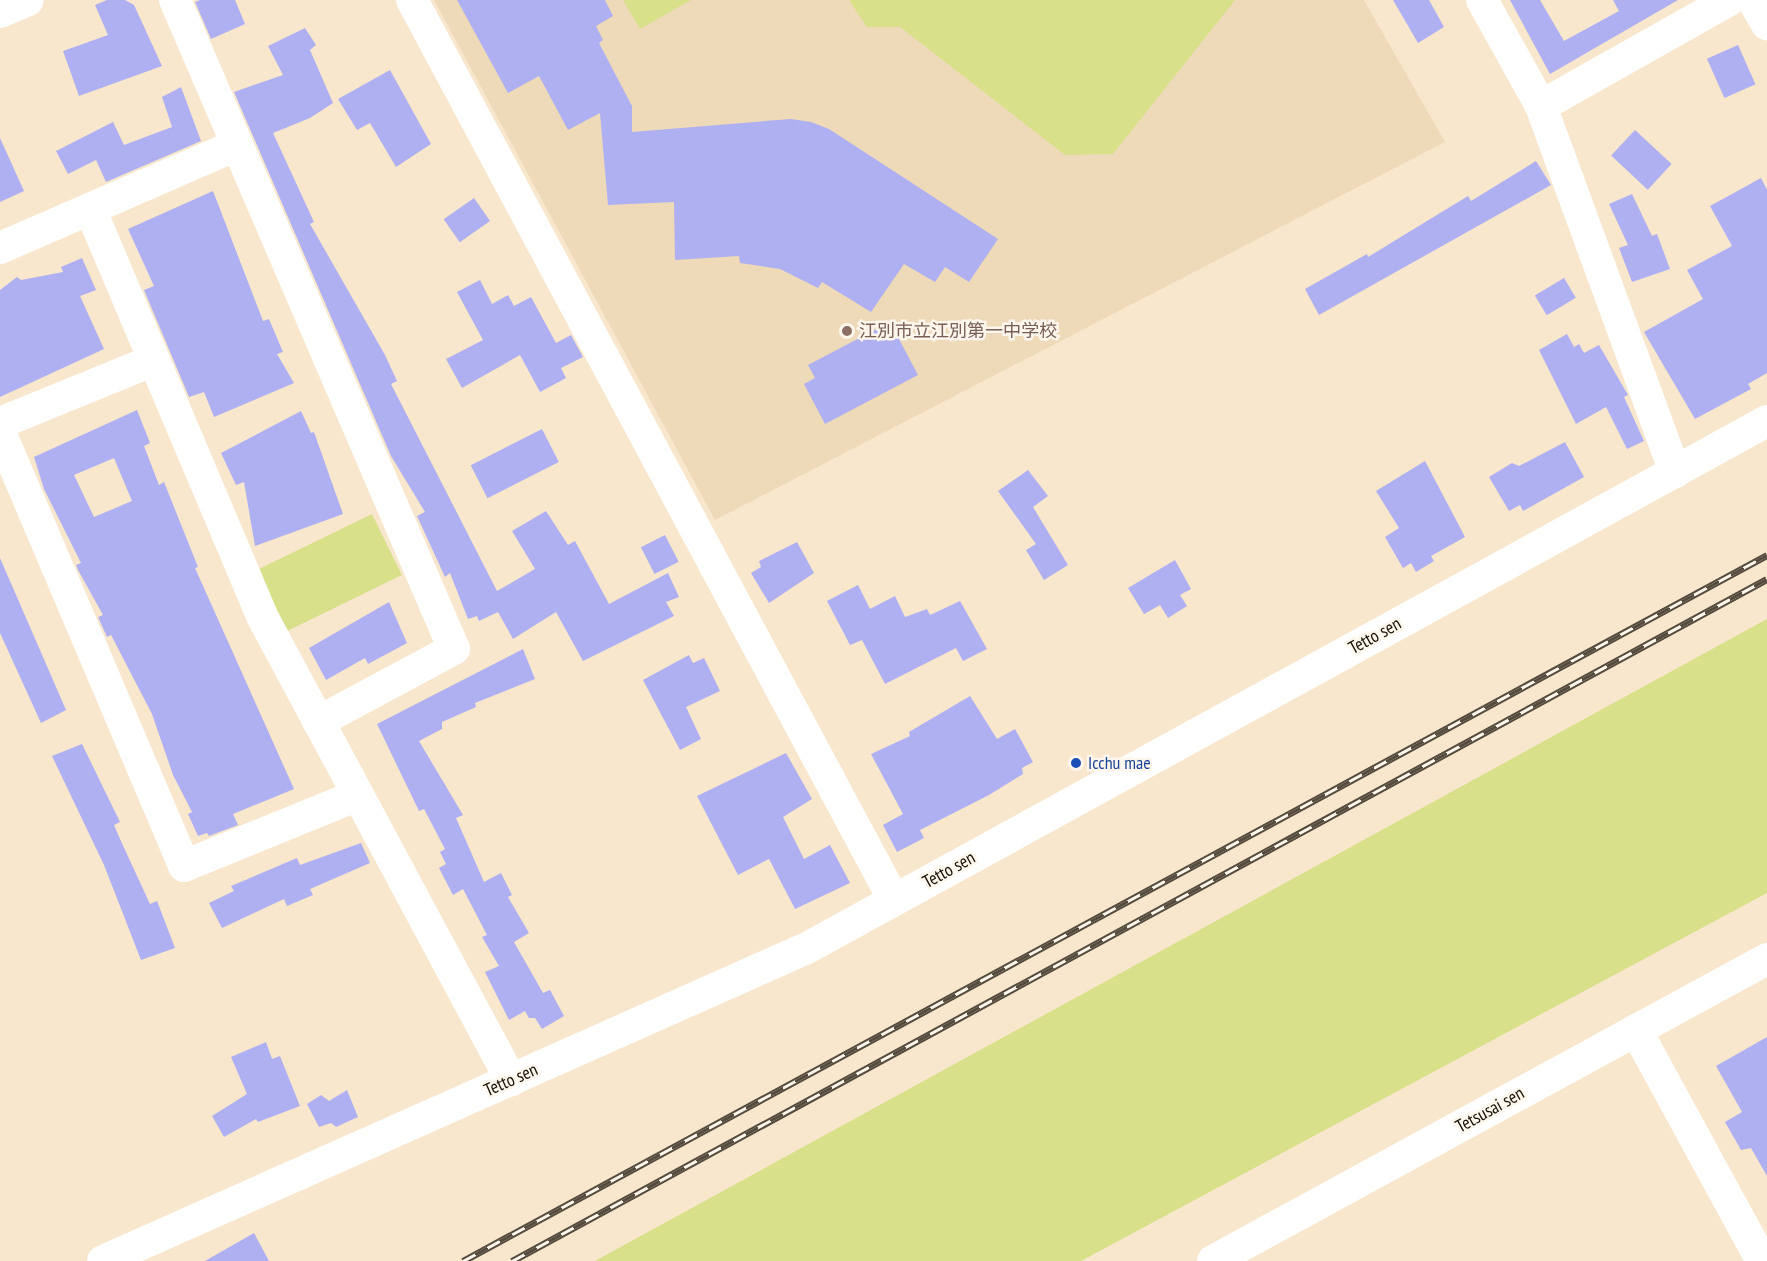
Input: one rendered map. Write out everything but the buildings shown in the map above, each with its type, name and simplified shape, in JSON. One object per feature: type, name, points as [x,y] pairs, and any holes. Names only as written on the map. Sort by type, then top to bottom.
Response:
[{"type":"street","points":[[0,12],[28,0]]},
{"type":"street","points":[[175,0],[454,649],[318,722]]},
{"type":"street","points":[[412,0],[894,900]]},
{"type":"street","points":[[1482,0],[1541,106],[1675,472]]},
{"type":"street","points":[[1541,106],[1729,0]]},
{"type":"street","points":[[1753,0],[1767,24]]},
{"type":"street","points":[[0,248],[237,145]]},
{"type":"street","points":[[91,210],[262,616],[511,1080]]},
{"type":"street","points":[[0,423],[154,360]]},
{"type":"street","name":"Tetto sen","points":[[103,1261],[807,948],[1767,422]]},
{"type":"street","points":[[0,432],[184,866],[358,795]]},
{"type":"street","name":"Tetsusai sen","points":[[1214,1261],[1767,959]]},
{"type":"street","points":[[1636,1030],[1762,1261]]},
{"type":"shaded area","name":"江別市立江別第一中学校","points":[[434,0],[1364,0],[1445,142],[715,520]]},
{"type":"green space","points":[[623,0],[691,0],[640,29]]},
{"type":"green space","points":[[849,0],[1235,0],[1113,154],[1065,155],[900,27],[867,27]]},
{"type":"green space","points":[[372,514],[402,575],[287,631],[257,570]]},
{"type":"green space","points":[[1767,619],[1767,893],[1081,1261],[595,1261]]},
{"type":"railway","points":[[463,1261],[1767,555]]},
{"type":"railway","points":[[512,1261],[1767,579]]},
{"type":"place","name":"江別市立江別第一中学校","points":[[847,331]]},
{"type":"place","name":"Icchu mae","points":[[1076,763]]}]
